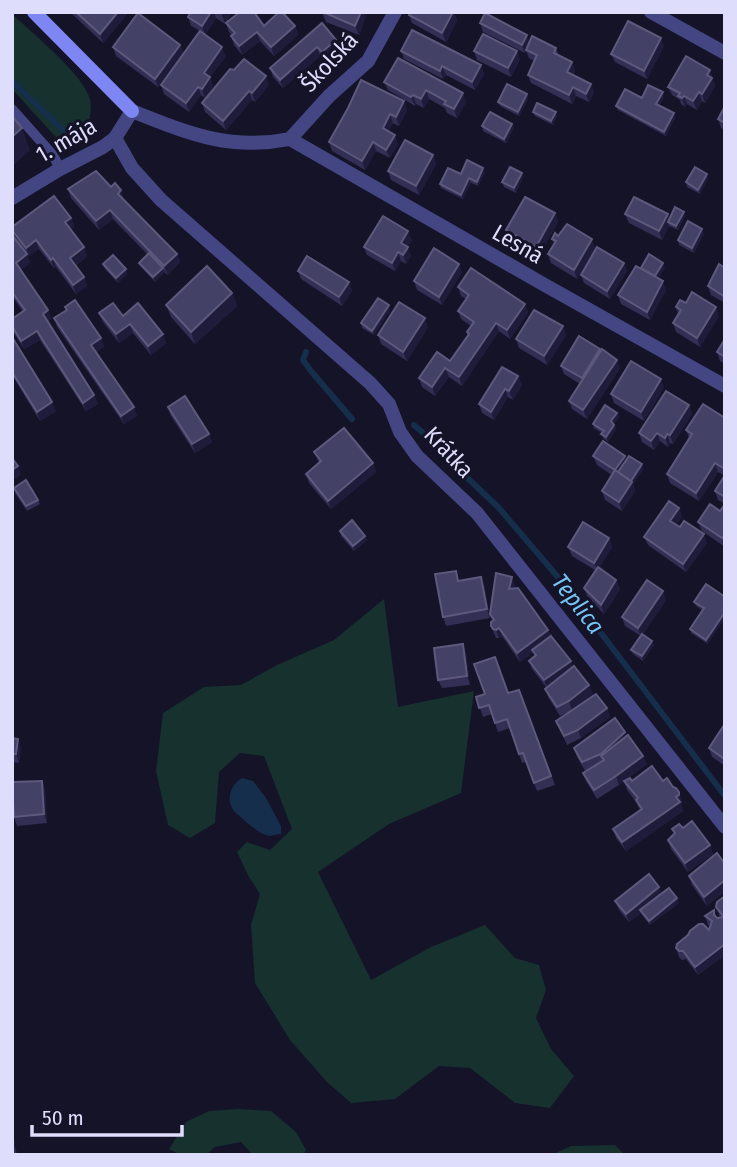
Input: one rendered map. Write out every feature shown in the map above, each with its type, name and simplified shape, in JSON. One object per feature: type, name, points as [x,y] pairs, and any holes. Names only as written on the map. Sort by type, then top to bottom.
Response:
[{"type":"street","points":[[34,12],[132,111],[181,130],[228,142],[252,144],[290,139]]},
{"type":"street","name":"Školská","points":[[290,139],[329,96],[368,61],[395,12]]},
{"type":"street","points":[[651,12],[725,53]]},
{"type":"street","name":"1. mája","points":[[12,198],[103,147],[115,138],[132,111]]},
{"type":"street","name":"Krátka","points":[[115,138],[132,168],[161,200],[370,383],[389,404],[400,432],[416,456],[477,513],[725,827]]},
{"type":"street","name":"Lesná","points":[[290,139],[725,386]]},
{"type":"lane","points":[[12,109],[53,155],[60,169]]},
{"type":"green space","points":[[12,14],[68,66],[90,99],[88,126],[63,145],[12,89]]},
{"type":"green space","points":[[384,599],[398,707],[474,691],[461,793],[389,824],[318,872],[371,980],[431,947],[485,925],[515,958],[539,965],[546,990],[536,1018],[551,1049],[574,1076],[550,1108],[515,1103],[470,1068],[439,1066],[395,1099],[351,1103],[327,1082],[290,1040],[255,983],[251,925],[260,894],[237,852],[247,842],[270,850],[292,829],[264,756],[240,753],[219,772],[215,823],[190,838],[168,825],[156,771],[163,713],[204,687],[241,685],[277,665],[334,640]]},
{"type":"green space","points":[[209,1111],[271,1111],[296,1132],[306,1150],[303,1155],[253,1155],[241,1142],[215,1147],[206,1155],[181,1155],[169,1149],[186,1122]]},
{"type":"green space","points":[[615,1145],[625,1155],[551,1155],[571,1146]]},
{"type":"water","points":[[242,778],[253,781],[266,798],[281,826],[281,834],[270,836],[257,831],[231,807],[230,793]]},
{"type":"building","points":[[76,12],[118,12],[100,34]]},
{"type":"building","points":[[191,12],[211,12],[202,26],[188,17]]},
{"type":"building","points":[[240,12],[254,12],[264,26],[282,12],[295,26],[271,47],[257,32],[239,46],[231,36],[235,33],[226,23]]},
{"type":"building","points":[[323,12],[361,12],[355,26]]},
{"type":"building","points":[[410,12],[453,12],[442,33],[409,15]]},
{"type":"building","points":[[138,13],[180,45],[155,79],[113,47]]},
{"type":"building","points":[[485,13],[527,35],[522,45],[480,23]]},
{"type":"building","points":[[628,21],[661,38],[644,71],[611,54]]},
{"type":"building","points":[[322,23],[336,40],[322,52],[317,47],[280,80],[270,68]]},
{"type":"building","points":[[412,30],[481,65],[472,82],[442,66],[440,71],[401,51]]},
{"type":"building","points":[[200,31],[222,47],[204,73],[210,77],[202,89],[198,87],[186,103],[161,85]]},
{"type":"building","points":[[483,34],[517,51],[508,68],[474,51]]},
{"type":"building","points":[[532,36],[556,48],[554,53],[572,62],[567,72],[591,84],[586,94],[573,87],[569,95],[528,75],[537,55],[526,50]]},
{"type":"building","points":[[686,56],[710,70],[707,75],[712,78],[702,94],[699,92],[693,101],[678,96],[680,93],[668,87]]},
{"type":"building","points":[[398,58],[463,93],[454,109],[444,104],[446,101],[426,90],[421,99],[413,95],[411,97],[384,82]]},
{"type":"building","points":[[244,59],[266,76],[223,121],[202,103],[230,69],[234,70]]},
{"type":"building","points":[[361,80],[404,101],[396,117],[390,114],[383,128],[395,135],[386,150],[373,142],[362,161],[329,142]]},
{"type":"building","points":[[507,84],[527,94],[518,112],[498,102]]},
{"type":"building","points":[[648,85],[663,92],[656,104],[674,113],[664,132],[616,106],[625,89],[642,98]]},
{"type":"building","points":[[537,103],[556,112],[551,121],[533,112]]},
{"type":"building","points":[[725,106],[725,123],[718,119]]},
{"type":"building","points":[[490,112],[512,124],[504,139],[482,126]]},
{"type":"building","points":[[12,116],[22,128],[12,137]]},
{"type":"building","points":[[405,140],[433,155],[416,186],[388,171]]},
{"type":"building","points":[[467,160],[483,168],[477,182],[469,178],[461,195],[440,184],[448,168],[461,174]]},
{"type":"building","points":[[510,167],[522,173],[514,188],[502,182]]},
{"type":"building","points":[[695,167],[707,174],[698,190],[686,182]]},
{"type":"building","points":[[96,171],[111,187],[115,183],[121,190],[118,194],[177,254],[164,266],[110,210],[96,221],[68,189]]},
{"type":"building","points":[[54,196],[71,218],[65,222],[84,247],[70,258],[84,277],[73,285],[36,240],[26,248],[12,230],[12,227]]},
{"type":"building","points":[[525,197],[555,213],[536,247],[506,230]]},
{"type":"building","points":[[634,197],[668,214],[659,231],[625,214]]},
{"type":"building","points":[[675,207],[684,212],[676,226],[668,222]]},
{"type":"building","points":[[383,216],[408,231],[401,243],[408,247],[403,255],[398,252],[392,263],[364,247]]},
{"type":"building","points":[[688,221],[702,229],[692,248],[678,240]]},
{"type":"building","points":[[567,224],[592,239],[574,270],[548,254],[556,241],[552,239],[555,233],[558,236]]},
{"type":"building","points":[[12,235],[27,254],[16,263],[48,310],[43,314],[94,395],[83,403],[37,331],[21,341],[12,326],[12,319],[25,310],[12,292]]},
{"type":"building","points":[[597,247],[624,263],[607,291],[581,275]]},
{"type":"building","points":[[434,248],[459,264],[439,297],[414,281]]},
{"type":"building","points":[[149,253],[163,268],[153,277],[139,263]]},
{"type":"building","points":[[649,254],[663,263],[655,276],[641,268]]},
{"type":"building","points":[[113,255],[126,269],[116,278],[103,264]]},
{"type":"building","points":[[307,256],[349,282],[339,297],[298,271]]},
{"type":"building","points":[[719,264],[725,268],[725,297],[708,286]]},
{"type":"building","points":[[207,266],[232,293],[191,332],[166,305]]},
{"type":"building","points":[[636,266],[663,281],[647,312],[618,295]]},
{"type":"building","points":[[471,268],[525,304],[507,330],[496,323],[459,377],[445,368],[432,387],[419,378],[437,352],[450,361],[474,322],[458,311],[469,295],[458,287]]},
{"type":"building","points":[[692,292],[716,307],[697,338],[673,323],[681,310],[676,307],[680,300],[686,303]]},
{"type":"building","points":[[378,298],[389,305],[372,331],[361,323]]},
{"type":"building","points":[[75,300],[101,338],[91,345],[134,407],[121,416],[54,318],[67,310],[65,307]]},
{"type":"building","points":[[399,302],[425,318],[403,352],[378,335]]},
{"type":"building","points":[[113,303],[123,316],[138,303],[163,334],[148,346],[130,324],[116,334],[99,313]]},
{"type":"building","points":[[534,310],[563,326],[544,356],[516,339]]},
{"type":"building","points":[[579,336],[600,349],[582,378],[561,366]]},
{"type":"building","points":[[12,337],[52,402],[37,412],[12,372]]},
{"type":"building","points":[[725,339],[725,357],[717,352]]},
{"type":"building","points":[[602,349],[617,360],[583,410],[569,401]]},
{"type":"building","points":[[631,361],[661,379],[641,412],[611,394]]},
{"type":"building","points":[[502,367],[518,376],[509,391],[505,389],[491,412],[479,404]]},
{"type":"building","points":[[666,391],[689,405],[670,435],[667,434],[665,438],[657,433],[651,441],[639,433]]},
{"type":"building","points":[[185,396],[209,434],[192,444],[168,407]]},
{"type":"building","points":[[703,404],[725,418],[725,469],[715,463],[696,493],[667,474],[692,434],[686,430]]},
{"type":"building","points":[[605,405],[617,413],[611,421],[614,425],[606,437],[601,434],[604,431],[593,424]]},
{"type":"building","points":[[344,428],[373,463],[328,501],[306,474],[321,461],[314,452]]},
{"type":"building","points":[[603,441],[625,456],[615,470],[593,456]]},
{"type":"building","points":[[629,456],[642,464],[631,481],[618,472]]},
{"type":"building","points":[[12,458],[18,466],[12,470]]},
{"type":"building","points":[[615,470],[632,482],[619,502],[602,491]]},
{"type":"building","points":[[725,475],[725,497],[715,491]]},
{"type":"building","points":[[26,480],[38,500],[26,506],[14,488]]},
{"type":"building","points":[[669,501],[679,508],[670,521],[680,527],[684,521],[704,534],[683,564],[644,537]]},
{"type":"building","points":[[710,504],[720,511],[725,504],[725,535],[722,538],[698,522]]},
{"type":"building","points":[[352,520],[365,536],[353,546],[340,531]]},
{"type":"building","points":[[583,522],[609,538],[594,563],[568,547]]},
{"type":"building","points":[[598,567],[616,580],[601,605],[584,588]]},
{"type":"building","points":[[456,571],[458,581],[481,577],[487,609],[443,617],[435,574]]},
{"type":"building","points":[[496,573],[512,577],[509,589],[518,588],[548,630],[517,653],[499,628],[496,630],[491,626],[494,620],[490,614]]},
{"type":"building","points":[[647,580],[663,591],[638,628],[622,617]]},
{"type":"building","points":[[706,584],[725,597],[725,612],[706,640],[690,629],[704,608],[694,602]]},
{"type":"building","points":[[642,634],[652,641],[642,656],[631,650]]},
{"type":"building","points":[[551,636],[571,661],[544,680],[529,661],[536,655],[532,650]]},
{"type":"building","points":[[463,644],[467,676],[438,680],[434,648]]},
{"type":"building","points":[[495,657],[508,693],[519,690],[551,776],[534,783],[523,753],[519,754],[507,719],[495,723],[489,705],[479,708],[476,697],[485,694],[474,664]]},
{"type":"building","points":[[574,666],[589,685],[557,707],[545,689]]},
{"type":"building","points":[[596,694],[607,708],[578,730],[564,736],[556,721]]},
{"type":"building","points":[[615,718],[625,732],[601,754],[582,762],[574,748]]},
{"type":"building","points":[[724,725],[725,755],[723,758],[709,748]]},
{"type":"building","points":[[628,735],[643,756],[594,790],[583,773],[604,760],[601,756]]},
{"type":"building","points":[[12,738],[18,739],[16,754],[12,754]]},
{"type":"building","points":[[652,766],[663,781],[667,778],[676,788],[679,795],[676,797],[680,802],[622,842],[613,829],[642,809],[636,800],[638,798],[624,781],[630,778],[632,781]]},
{"type":"building","points":[[42,781],[44,814],[14,817],[12,782]]},
{"type":"building","points":[[692,821],[710,845],[685,863],[668,840],[675,833],[672,829],[679,824],[683,828]]},
{"type":"building","points":[[717,853],[725,864],[725,880],[704,897],[689,876]]},
{"type":"building","points":[[649,874],[659,887],[626,914],[615,901]]},
{"type":"building","points":[[669,888],[677,898],[649,921],[640,910]]},
{"type":"building","points":[[725,896],[725,944],[695,967],[683,951],[676,948],[677,944],[699,924],[709,930],[712,921],[705,916],[714,910],[717,918],[724,917],[716,907],[717,902]]},
{"type":"waterway","name":"Teplica","points":[[12,81],[69,136]]},
{"type":"waterway","name":"Teplica","points":[[306,352],[303,360],[352,419]]},
{"type":"waterway","name":"Teplica","points":[[414,425],[499,508],[563,583],[725,796]]}]
